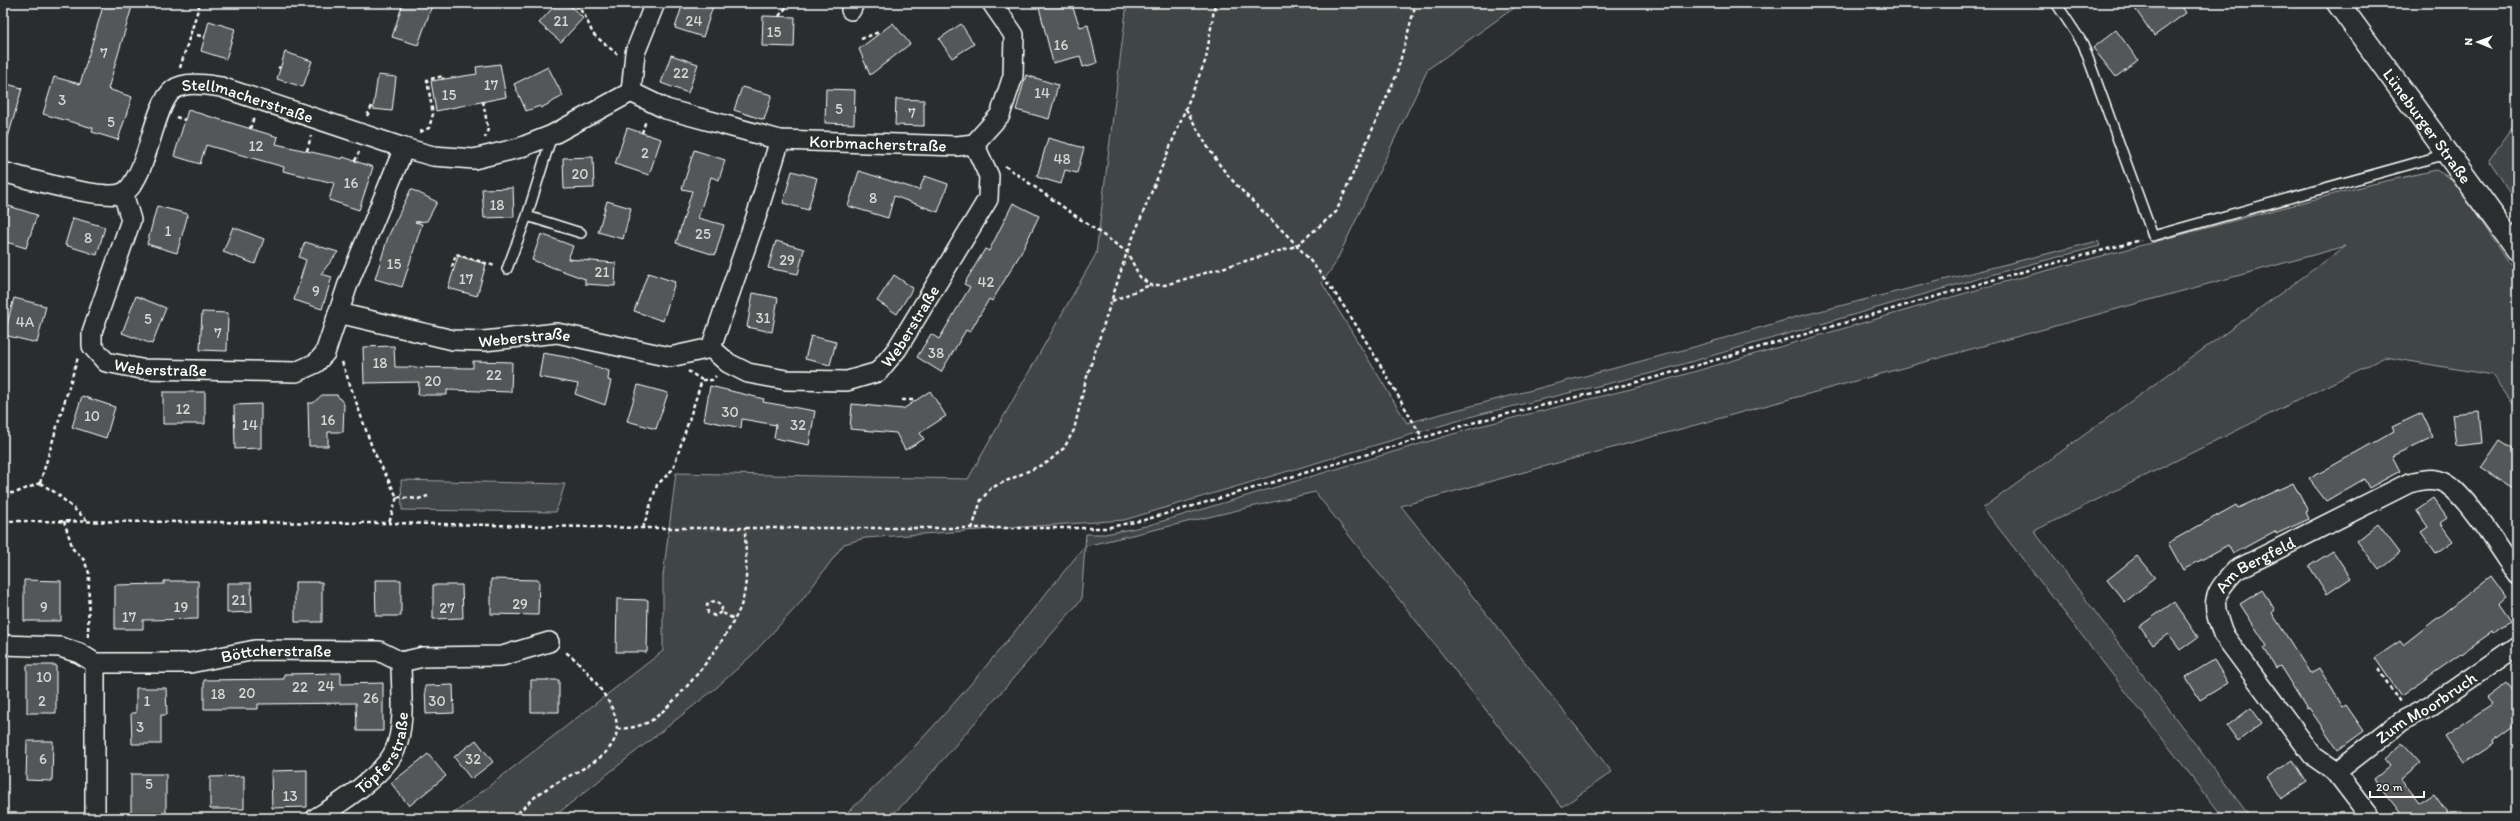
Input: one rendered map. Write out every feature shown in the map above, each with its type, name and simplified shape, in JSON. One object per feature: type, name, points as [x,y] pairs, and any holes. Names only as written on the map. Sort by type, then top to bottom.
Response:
[{"type":"street","points":[[631,92],[636,54],[655,3]]},
{"type":"street","points":[[974,144],[1000,115],[1014,76],[1014,35],[992,3]]},
{"type":"street","name":"Lüneburger Straße","points":[[2338,3],[2517,249]]},
{"type":"street","name":"Stellmacherstraße","points":[[123,193],[134,183],[143,165],[164,101],[173,89],[195,84],[221,87],[404,148],[433,156],[474,158],[519,148],[552,135],[631,92]]},
{"type":"street","name":"Korbmacherstraße","points":[[631,92],[666,109],[780,140],[956,146],[974,144]]},
{"type":"street","points":[[711,348],[756,217],[780,140]]},
{"type":"street","name":"Weberstraße","points":[[338,313],[453,340],[484,341],[556,333],[670,356],[711,348],[728,363],[748,373],[786,380],[847,381],[878,372],[897,349],[988,199],[989,176],[974,144]]},
{"type":"street","points":[[325,353],[338,313],[404,148]]},
{"type":"street","points":[[3,172],[58,188],[107,194],[123,193]]},
{"type":"street","name":"Weberstraße","points":[[123,193],[131,220],[92,332],[92,346],[106,362],[141,369],[296,372],[316,363],[325,353]]},
{"type":"street","name":"Am Bergfeld","points":[[2371,818],[2336,772],[2313,756],[2224,634],[2214,610],[2219,588],[2236,570],[2409,483],[2426,478],[2444,482],[2458,492],[2517,575]]},
{"type":"street","points":[[401,662],[423,657],[502,656],[549,642]]},
{"type":"street","points":[[3,645],[60,647],[79,653],[95,663],[95,818]]},
{"type":"street","name":"Zum Moorbruch","points":[[2336,772],[2410,717],[2429,707],[2517,646]]},
{"type":"street","name":"Böttcherstraße","points":[[95,663],[190,663],[255,650],[379,651],[401,662]]},
{"type":"street","name":"Töpferstraße","points":[[316,818],[378,772],[394,751],[400,729],[401,662]]},
{"type":"lane","points":[[2056,3],[2083,44],[2153,236],[2448,154]]},
{"type":"lane","points":[[507,269],[527,216],[552,135]]},
{"type":"lane","points":[[527,216],[581,233]]},
{"type":"path","points":[[173,89],[200,3]]},
{"type":"path","points":[[571,7],[575,3],[585,16],[593,34],[634,69]]},
{"type":"path","points":[[779,16],[790,3]]},
{"type":"path","points":[[972,530],[981,500],[991,488],[1048,462],[1064,448],[1074,430],[1084,384],[1128,252],[1206,60],[1215,3]]},
{"type":"path","points":[[1111,302],[1150,285],[1165,286],[1296,246],[1336,212],[1396,76],[1416,3]]},
{"type":"path","points":[[861,39],[879,32]]},
{"type":"path","points":[[197,35],[205,37]]},
{"type":"path","points":[[419,133],[428,128],[433,114],[427,80],[443,76],[443,79]]},
{"type":"path","points":[[483,101],[488,129],[484,140]]},
{"type":"path","points":[[1186,109],[1204,143],[1223,169],[1296,246],[1330,286],[1358,328],[1422,437]]},
{"type":"path","points":[[1000,162],[1128,252],[1140,277],[1150,285]]},
{"type":"path","points":[[3,521],[389,523],[642,528],[745,527],[972,530],[1105,528],[1125,525],[1479,421],[1653,378],[2003,277],[2153,236]]},
{"type":"path","points":[[452,267],[456,254],[507,269]]},
{"type":"path","points":[[40,483],[79,352]]},
{"type":"path","points":[[325,353],[339,356],[373,450],[397,497],[389,523]]},
{"type":"path","points":[[642,528],[656,485],[673,469],[702,380],[670,356]]},
{"type":"path","points":[[902,400],[916,400]]},
{"type":"path","points":[[3,493],[15,493],[40,483]]},
{"type":"path","points":[[40,483],[56,493],[88,521]]},
{"type":"path","points":[[397,497],[418,499],[428,496]]},
{"type":"path","points":[[64,521],[73,549],[84,560],[89,573],[88,641],[95,663]]},
{"type":"path","points":[[617,729],[634,728],[651,721],[676,699],[701,669],[734,618],[740,608],[746,585],[745,527]]},
{"type":"path","points":[[717,601],[722,608],[721,612],[715,616],[711,615],[708,613],[707,605],[710,602],[717,601]]},
{"type":"path","points":[[721,612],[734,618]]},
{"type":"path","points":[[513,818],[547,788],[600,759],[612,745],[617,729],[609,702],[593,677],[575,658]]},
{"type":"path","points":[[2378,669],[2410,717]]},
{"type":"shaded area","points":[[1127,3],[1521,3],[1428,69],[1335,264],[1322,283],[1407,423],[1687,349],[1796,317],[2098,241],[2100,246],[2001,272],[1652,373],[1477,415],[1124,520],[865,538],[844,544],[799,604],[752,655],[716,688],[552,818],[448,818],[663,651],[663,576],[676,473],[968,479],[1096,254]]},
{"type":"shaded area","points":[[2517,121],[2517,203],[2489,160]]},
{"type":"shaded area","points":[[2436,170],[2450,178],[2457,186],[2517,274],[2517,410],[2492,375],[2385,357],[2034,531],[2251,818],[2224,818],[1983,508],[2346,246],[1401,506],[1612,772],[1562,807],[1315,492],[1085,546],[1086,534],[1105,534],[1146,526],[1480,426],[1655,383],[2004,282],[2368,185]]},
{"type":"shaded area","points":[[401,480],[565,484],[556,512],[402,510]]},
{"type":"shaded area","points":[[1085,546],[1081,600],[907,801],[888,818],[841,818],[906,755],[937,722],[998,652]]},
{"type":"building","points":[[104,3],[133,3],[108,89],[132,97],[118,140],[92,132],[93,128],[43,114],[54,77],[80,84]]},
{"type":"building","points":[[403,3],[433,3],[418,45],[392,37]]},
{"type":"building","points":[[557,3],[567,3],[583,18],[561,42],[539,23]]},
{"type":"building","points":[[683,3],[714,3],[703,37],[675,28]]},
{"type":"building","points":[[1038,3],[1071,3],[1080,27],[1088,25],[1097,63],[1083,67],[1080,56],[1053,63]]},
{"type":"building","points":[[2131,3],[2180,3],[2186,13],[2154,36]]},
{"type":"building","points":[[763,16],[795,17],[794,47],[762,46]]},
{"type":"building","points":[[209,21],[235,29],[226,59],[201,51]]},
{"type":"building","points":[[893,23],[910,44],[870,75],[859,49]]},
{"type":"building","points":[[961,24],[974,44],[952,58],[939,39]]},
{"type":"building","points":[[2116,30],[2138,60],[2116,77],[2093,48]]},
{"type":"building","points":[[285,52],[312,61],[303,87],[277,79]]},
{"type":"building","points":[[671,55],[698,64],[688,93],[661,83]]},
{"type":"building","points":[[500,64],[506,97],[436,111],[431,81],[477,74],[476,67]]},
{"type":"building","points":[[548,67],[563,96],[541,108],[540,106],[526,111],[514,84]]},
{"type":"building","points":[[378,75],[396,77],[392,111],[373,109]]},
{"type":"building","points":[[1026,75],[1058,85],[1049,119],[1016,110]]},
{"type":"building","points":[[3,83],[22,88],[7,141],[3,140]]},
{"type":"building","points":[[742,87],[772,95],[764,120],[734,110]]},
{"type":"building","points":[[826,89],[855,90],[854,124],[825,123]]},
{"type":"building","points":[[896,99],[924,100],[924,126],[895,125]]},
{"type":"building","points":[[188,110],[278,137],[276,144],[342,159],[343,157],[373,167],[359,210],[329,200],[334,183],[283,171],[284,167],[206,145],[200,164],[174,156]]},
{"type":"building","points":[[627,128],[661,139],[649,175],[615,164]]},
{"type":"building","points":[[1048,138],[1084,148],[1077,173],[1065,170],[1061,184],[1037,177]]},
{"type":"building","points":[[694,150],[725,160],[719,180],[711,177],[698,218],[724,225],[715,255],[676,243],[692,191],[682,189]]},
{"type":"building","points":[[593,157],[594,188],[564,189],[563,158]]},
{"type":"building","points":[[792,171],[817,178],[808,210],[783,203]]},
{"type":"building","points":[[859,171],[919,190],[925,176],[948,184],[938,212],[894,196],[888,218],[848,206]]},
{"type":"building","points":[[513,188],[514,217],[484,218],[482,189]]},
{"type":"building","points":[[411,189],[437,202],[427,221],[415,222],[422,224],[402,287],[375,279],[388,237]]},
{"type":"building","points":[[607,201],[631,208],[623,239],[598,232]]},
{"type":"building","points":[[1013,203],[1039,216],[1021,253],[992,301],[989,299],[970,332],[966,330],[941,372],[917,357],[931,334],[939,339],[970,287],[964,284],[985,249],[989,251]]},
{"type":"building","points":[[9,206],[37,215],[26,248],[3,241],[3,225]]},
{"type":"building","points":[[157,206],[188,214],[177,253],[147,244]]},
{"type":"building","points":[[73,218],[105,227],[97,255],[65,245]]},
{"type":"building","points":[[233,227],[264,239],[255,264],[223,252]]},
{"type":"building","points":[[541,234],[573,246],[568,259],[616,263],[615,286],[585,284],[585,279],[532,260]]},
{"type":"building","points":[[776,241],[804,249],[798,274],[768,268]]},
{"type":"building","points":[[305,242],[338,252],[321,274],[332,277],[322,309],[294,300],[306,260],[299,257]]},
{"type":"building","points":[[458,256],[486,264],[477,296],[448,288]]},
{"type":"building","points":[[648,273],[675,282],[663,321],[634,311]]},
{"type":"building","points":[[894,275],[913,288],[897,314],[877,301]]},
{"type":"building","points":[[753,293],[778,298],[772,332],[747,327]]},
{"type":"building","points":[[136,296],[166,308],[152,344],[122,333]]},
{"type":"building","points":[[14,298],[46,306],[37,343],[4,335]]},
{"type":"building","points":[[202,312],[228,313],[227,351],[200,350]]},
{"type":"building","points":[[811,336],[836,342],[830,365],[805,359]]},
{"type":"building","points":[[394,346],[395,367],[473,368],[473,361],[512,362],[511,392],[447,390],[447,395],[418,395],[419,382],[364,383],[363,347]]},
{"type":"building","points":[[543,353],[571,358],[609,371],[608,380],[611,381],[605,405],[575,394],[578,384],[539,377]]},
{"type":"building","points":[[638,385],[668,393],[656,429],[627,421]]},
{"type":"building","points":[[710,386],[764,399],[763,402],[815,411],[809,445],[774,438],[776,425],[742,419],[741,428],[704,420]]},
{"type":"building","points":[[930,391],[946,416],[920,433],[924,439],[905,450],[896,433],[850,429],[852,404],[903,409]]},
{"type":"building","points":[[163,392],[205,392],[205,424],[163,424]]},
{"type":"building","points":[[322,395],[337,395],[344,404],[343,432],[328,432],[328,446],[309,446],[308,403],[313,403]]},
{"type":"building","points":[[82,396],[115,407],[106,438],[72,427]]},
{"type":"building","points":[[261,404],[261,448],[235,449],[234,405]]},
{"type":"building","points":[[2479,411],[2482,443],[2456,446],[2452,414]]},
{"type":"building","points":[[2422,413],[2433,437],[2392,456],[2400,471],[2369,488],[2364,479],[2326,501],[2309,479],[2394,431],[2392,427]]},
{"type":"building","points":[[2500,440],[2517,451],[2517,491],[2481,468]]},
{"type":"building","points":[[2293,483],[2308,511],[2306,512],[2309,519],[2276,534],[2275,531],[2233,554],[2228,545],[2183,570],[2168,543],[2236,505],[2238,508]]},
{"type":"building","points":[[2433,498],[2447,518],[2440,523],[2453,541],[2436,553],[2421,532],[2428,527],[2416,510]]},
{"type":"building","points":[[2378,524],[2400,553],[2379,570],[2357,541]]},
{"type":"building","points":[[2333,551],[2351,578],[2327,594],[2309,566]]},
{"type":"building","points":[[2137,556],[2155,578],[2125,602],[2107,580]]},
{"type":"building","points":[[2491,576],[2506,597],[2499,603],[2511,620],[2493,634],[2492,632],[2401,696],[2375,658],[2400,641],[2403,645]]},
{"type":"building","points":[[491,579],[539,580],[538,615],[491,614]]},
{"type":"building","points":[[24,580],[61,581],[61,621],[24,621]]},
{"type":"building","points":[[375,580],[401,580],[401,616],[376,616]]},
{"type":"building","points":[[164,581],[198,581],[198,619],[143,620],[143,629],[115,629],[115,585],[164,584]]},
{"type":"building","points":[[295,582],[322,582],[322,622],[295,622]]},
{"type":"building","points":[[227,583],[251,583],[252,612],[227,613]]},
{"type":"building","points":[[433,585],[462,585],[463,618],[433,619]]},
{"type":"building","points":[[2262,590],[2275,610],[2272,613],[2310,673],[2319,668],[2343,707],[2346,705],[2364,731],[2338,750],[2309,708],[2307,709],[2280,666],[2276,668],[2264,648],[2267,646],[2240,604]]},
{"type":"building","points":[[617,599],[648,600],[647,652],[616,652]]},
{"type":"building","points":[[2174,602],[2198,637],[2180,650],[2168,634],[2153,645],[2140,626]]},
{"type":"building","points":[[2214,660],[2228,683],[2200,700],[2186,677]]},
{"type":"building","points":[[27,665],[56,665],[56,713],[27,713]]},
{"type":"building","points":[[341,673],[341,684],[383,683],[383,731],[357,731],[356,703],[258,704],[258,709],[204,709],[204,680],[284,679],[284,674]]},
{"type":"building","points":[[531,680],[559,680],[559,712],[531,712]]},
{"type":"building","points":[[2507,683],[2517,696],[2517,723],[2493,741],[2494,744],[2463,764],[2444,736],[2492,704],[2487,698]]},
{"type":"building","points":[[453,685],[454,713],[426,714],[425,686]]},
{"type":"building","points":[[136,688],[166,688],[167,715],[161,715],[161,744],[132,744],[131,713],[136,713]]},
{"type":"building","points":[[2251,708],[2262,723],[2238,741],[2227,726]]},
{"type":"building","points":[[476,740],[493,762],[471,779],[454,757]]},
{"type":"building","points":[[27,741],[53,741],[52,781],[26,780]]},
{"type":"building","points":[[2402,743],[2420,763],[2401,779],[2420,803],[2434,794],[2451,818],[2399,818],[2402,815],[2374,779],[2390,766],[2384,759]]},
{"type":"building","points":[[428,754],[446,776],[409,806],[391,783]]},
{"type":"building","points":[[2293,760],[2307,782],[2281,799],[2267,777]]},
{"type":"building","points":[[307,770],[307,807],[272,808],[271,771]]},
{"type":"building","points":[[131,774],[166,774],[166,817],[131,817]]},
{"type":"building","points":[[244,776],[244,809],[210,809],[210,777]]}]
